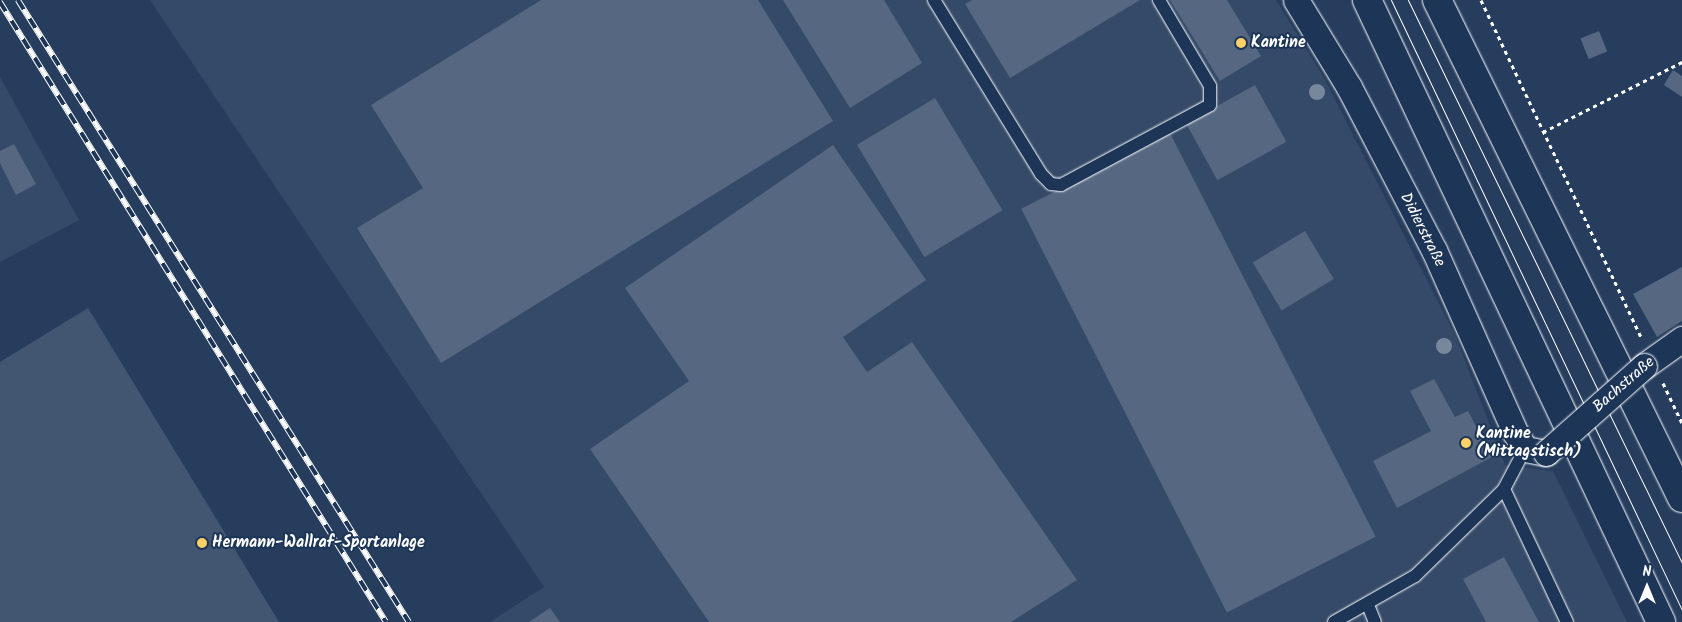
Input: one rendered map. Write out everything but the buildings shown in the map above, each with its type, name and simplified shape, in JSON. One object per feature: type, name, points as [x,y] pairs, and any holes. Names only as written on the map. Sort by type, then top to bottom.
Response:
[{"type":"highway","points":[[1366,0],[1661,622]]},
{"type":"highway","points":[[1437,0],[1682,498]]},
{"type":"street","name":"Didierstraße","points":[[1296,0],[1349,88],[1536,451]]},
{"type":"street","name":"Bachstraße","points":[[1536,451],[1648,363],[1682,339]]},
{"type":"lane","points":[[934,0],[1041,174],[1051,184],[1061,185],[1210,105],[1210,86],[1160,0]]},
{"type":"lane","points":[[1334,622],[1368,605],[1415,576],[1504,489],[1536,451]]},
{"type":"lane","points":[[1504,489],[1568,622]]},
{"type":"lane","points":[[1368,605],[1375,622]]},
{"type":"path","points":[[1481,0],[1648,363],[1682,423]]},
{"type":"path","points":[[1543,132],[1682,62]]},
{"type":"shaded area","points":[[150,0],[1276,0],[1323,76],[1456,337],[1505,465],[1553,471],[1627,622],[490,622],[544,587]]},
{"type":"shaded area","points":[[0,77],[79,220],[0,262]]},
{"type":"shaded area","points":[[88,308],[279,622],[0,622],[0,362]]},
{"type":"tram line","points":[[1391,0],[1682,610]]},
{"type":"tram line","points":[[1408,0],[1682,563]]},
{"type":"railway","points":[[18,0],[409,622]]},
{"type":"railway","points":[[0,2],[386,622]]},
{"type":"place","name":"Kantine","points":[[1241,43]]},
{"type":"place","name":"Kantine (Mittagstisch)","points":[[1466,443]]},
{"type":"place","name":"Hermann-Wallraf-Sportanlage","points":[[202,543]]}]
